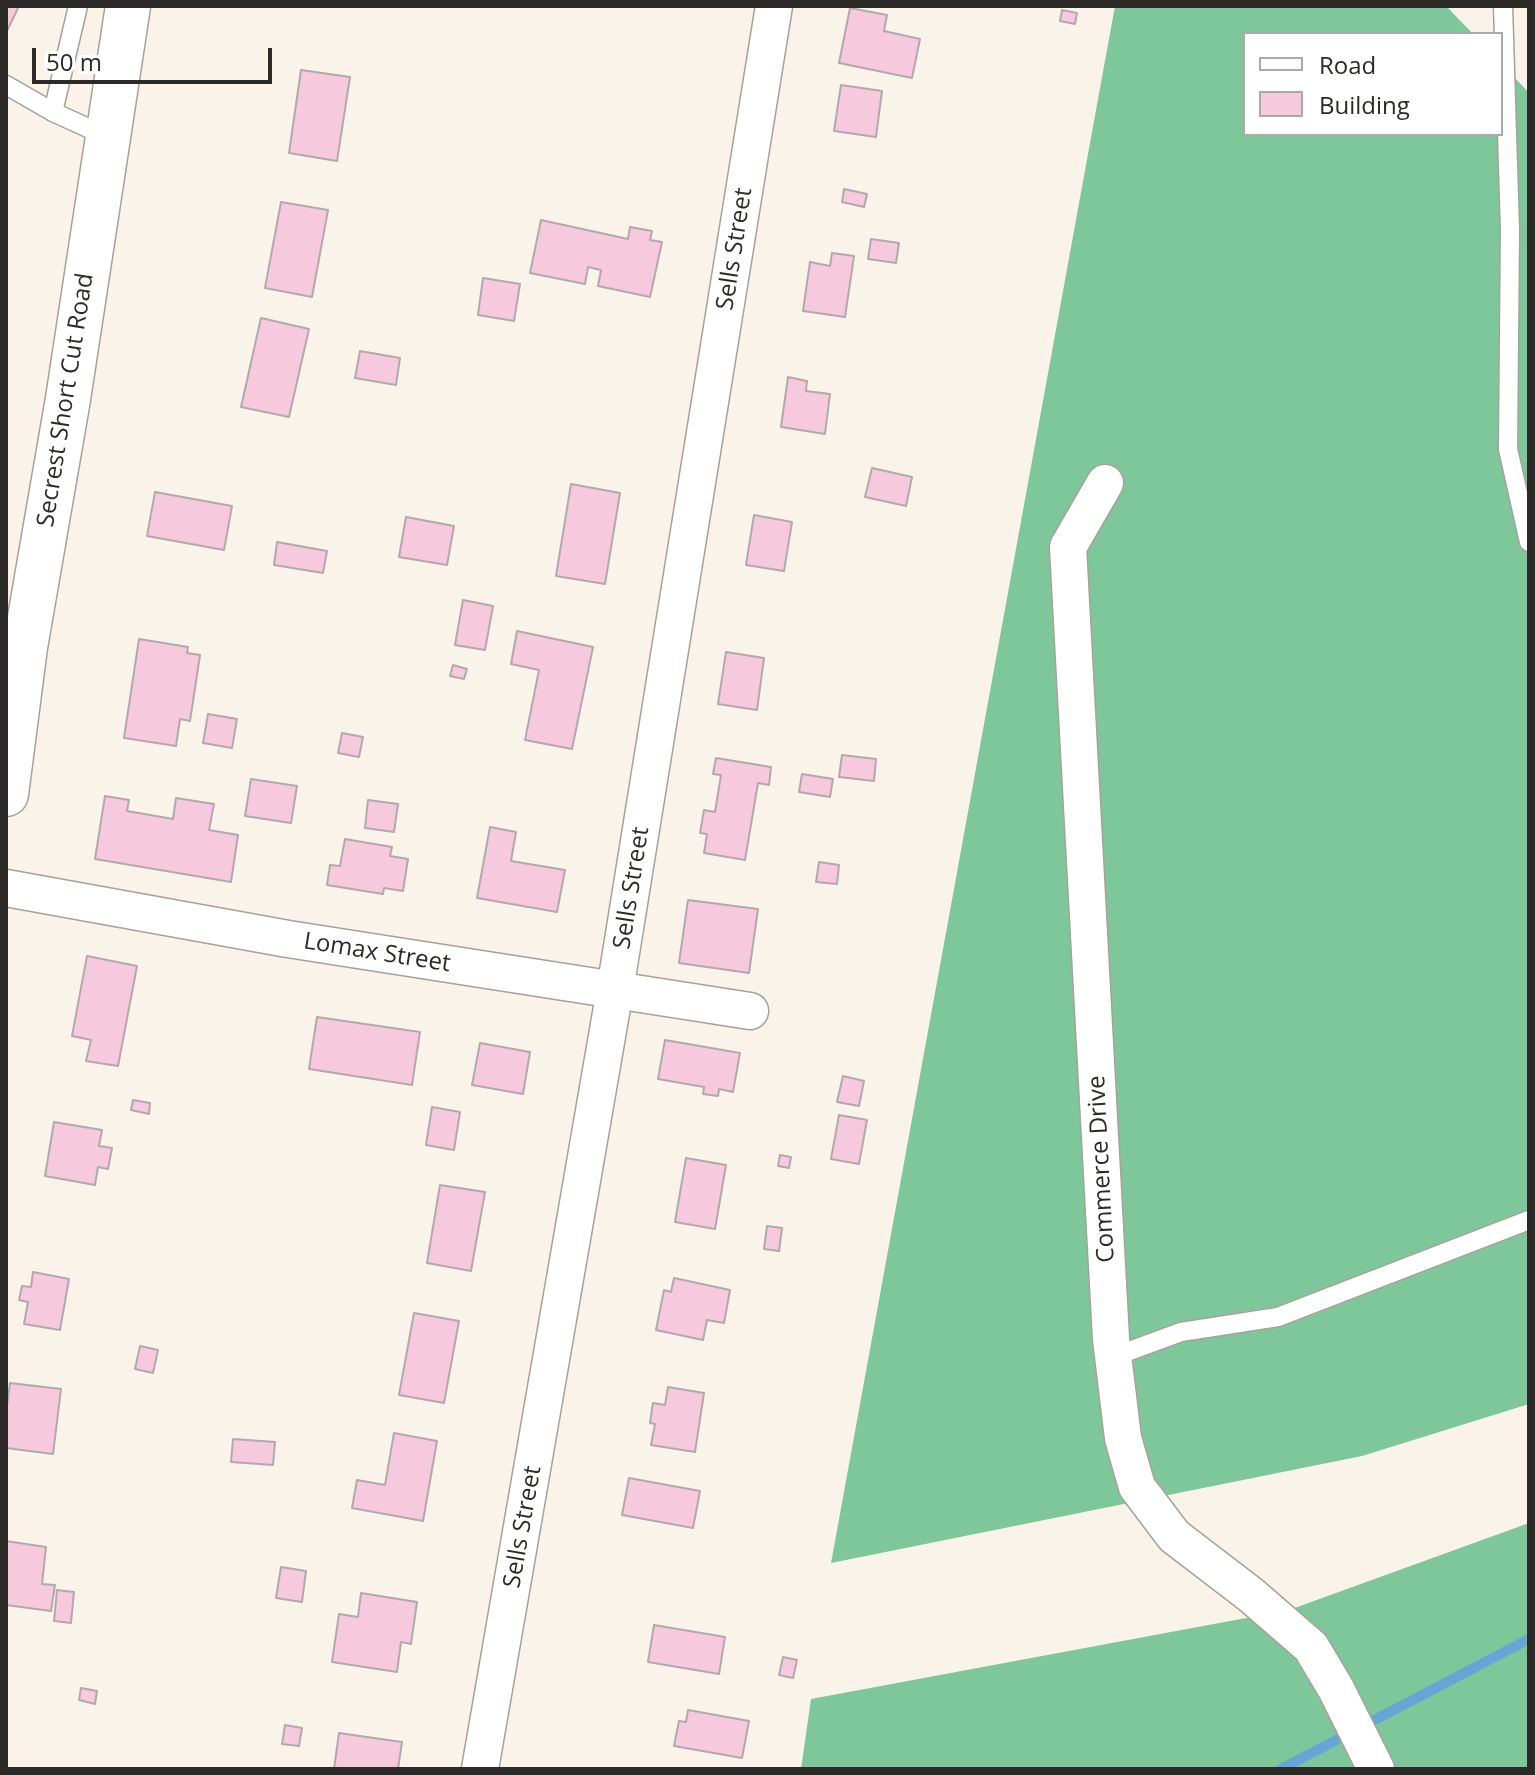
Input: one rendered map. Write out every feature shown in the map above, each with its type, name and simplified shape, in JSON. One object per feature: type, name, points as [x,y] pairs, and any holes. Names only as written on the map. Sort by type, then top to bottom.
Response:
[{"type":"street","name":"Secrest Short Cut Road","points":[[8,768],[128,6]]},
{"type":"street","name":"Sells Street","points":[[480,1769],[615,990],[774,6]]},
{"type":"street","name":"Commerce Drive","points":[[1105,483],[1068,547],[1113,1357],[1123,1438],[1137,1487],[1174,1536],[1251,1595],[1311,1647],[1376,1769]]},
{"type":"street","name":"Lomax Street","points":[[6,888],[288,939],[750,1011]]},
{"type":"lane","points":[[53,112],[78,6]]},
{"type":"lane","points":[[1503,6],[1510,229],[1508,449],[1529,542]]},
{"type":"lane","points":[[6,85],[53,112],[108,137]]},
{"type":"lane","points":[[1113,1357],[1181,1332],[1278,1317],[1529,1220]]},
{"type":"green space","points":[[1115,6],[1446,6],[1471,32],[1243,32],[1243,136],[1503,136],[1503,65],[1529,93],[1529,1404],[1362,1456],[831,1563]]},
{"type":"green space","points":[[1529,1523],[1529,1769],[801,1769],[811,1699],[1289,1610]]},
{"type":"building","points":[[6,6],[19,6],[6,33]]},
{"type":"building","points":[[850,8],[887,15],[884,31],[920,39],[912,78],[839,63]]},
{"type":"building","points":[[1062,10],[1077,13],[1075,24],[1060,21]]},
{"type":"building","points":[[301,70],[350,77],[337,161],[289,153]]},
{"type":"building","points":[[841,85],[882,91],[876,137],[834,131]]},
{"type":"building","points":[[844,189],[867,194],[864,207],[842,202]]},
{"type":"building","points":[[281,202],[328,210],[312,297],[265,288]]},
{"type":"building","points":[[541,220],[628,239],[630,227],[652,231],[650,240],[662,242],[650,297],[598,286],[601,270],[588,267],[585,284],[530,273]]},
{"type":"building","points":[[871,239],[899,243],[896,263],[868,259]]},
{"type":"building","points":[[832,253],[854,256],[845,317],[803,311],[810,262],[830,266]]},
{"type":"building","points":[[483,278],[520,284],[514,321],[478,315]]},
{"type":"building","points":[[261,318],[309,329],[289,417],[241,407]]},
{"type":"building","points":[[360,351],[400,358],[396,385],[355,378]]},
{"type":"building","points":[[788,377],[807,381],[806,391],[830,394],[825,434],[781,427]]},
{"type":"building","points":[[872,468],[912,477],[906,506],[865,497]]},
{"type":"building","points":[[571,484],[620,493],[605,584],[556,576]]},
{"type":"building","points":[[155,492],[232,506],[224,550],[147,536]]},
{"type":"building","points":[[754,515],[792,522],[784,571],[746,565]]},
{"type":"building","points":[[406,517],[454,526],[447,565],[399,557]]},
{"type":"building","points":[[277,542],[327,551],[323,573],[274,565]]},
{"type":"building","points":[[463,600],[493,606],[485,650],[455,645]]},
{"type":"building","points":[[517,631],[593,647],[572,749],[525,740],[539,670],[511,664]]},
{"type":"building","points":[[139,639],[188,647],[187,653],[200,655],[190,721],[180,719],[176,746],[124,738]]},
{"type":"building","points":[[726,652],[764,658],[757,710],[718,704]]},
{"type":"building","points":[[453,665],[467,669],[464,679],[450,676]]},
{"type":"building","points":[[208,714],[237,719],[232,748],[203,743]]},
{"type":"building","points":[[342,733],[363,737],[359,757],[338,753]]},
{"type":"building","points":[[842,755],[876,759],[874,781],[839,777]]},
{"type":"building","points":[[716,758],[771,767],[769,785],[758,783],[745,860],[704,853],[707,834],[700,833],[704,810],[715,812],[721,775],[713,774]]},
{"type":"building","points":[[802,774],[833,779],[830,797],[799,792]]},
{"type":"building","points":[[251,779],[297,786],[291,823],[245,816]]},
{"type":"building","points":[[105,796],[129,800],[127,811],[173,819],[176,798],[214,804],[209,830],[238,835],[231,882],[95,859]]},
{"type":"building","points":[[368,800],[398,804],[394,832],[365,828]]},
{"type":"building","points":[[490,827],[516,832],[511,861],[565,870],[557,912],[477,898]]},
{"type":"building","points":[[345,839],[392,847],[390,856],[408,859],[403,891],[384,888],[383,894],[327,885],[330,865],[340,866]]},
{"type":"building","points":[[819,862],[839,865],[837,884],[816,882]]},
{"type":"building","points":[[688,900],[758,909],[749,973],[679,963]]},
{"type":"building","points":[[87,956],[137,966],[118,1066],[86,1061],[91,1040],[72,1036]]},
{"type":"building","points":[[317,1017],[420,1032],[412,1085],[309,1069]]},
{"type":"building","points":[[665,1040],[740,1053],[733,1092],[719,1089],[718,1096],[703,1094],[704,1087],[658,1079]]},
{"type":"building","points":[[480,1043],[530,1052],[523,1094],[472,1085]]},
{"type":"building","points":[[843,1076],[864,1081],[859,1106],[837,1102]]},
{"type":"building","points":[[133,1100],[150,1103],[149,1114],[131,1110]]},
{"type":"building","points":[[432,1107],[460,1112],[454,1150],[426,1145]]},
{"type":"building","points":[[839,1115],[867,1120],[859,1164],[831,1159]]},
{"type":"building","points":[[54,1122],[102,1130],[99,1146],[112,1148],[108,1169],[98,1167],[95,1185],[45,1176]]},
{"type":"building","points":[[780,1155],[791,1157],[789,1168],[778,1166]]},
{"type":"building","points":[[686,1158],[726,1165],[715,1229],[675,1222]]},
{"type":"building","points":[[440,1185],[485,1192],[471,1271],[427,1263]]},
{"type":"building","points":[[767,1226],[782,1228],[779,1251],[764,1249]]},
{"type":"building","points":[[33,1272],[69,1279],[60,1330],[24,1324],[28,1302],[19,1300],[22,1286],[31,1287]]},
{"type":"building","points":[[674,1278],[730,1290],[724,1323],[707,1320],[703,1340],[656,1330],[664,1290],[671,1292]]},
{"type":"building","points":[[414,1313],[459,1321],[444,1403],[399,1395]]},
{"type":"building","points":[[140,1346],[158,1350],[153,1373],[135,1369]]},
{"type":"building","points":[[10,1383],[61,1389],[53,1454],[6,1448]]},
{"type":"building","points":[[668,1387],[704,1393],[695,1452],[651,1445],[655,1424],[650,1423],[653,1403],[665,1405]]},
{"type":"building","points":[[394,1433],[437,1441],[423,1521],[352,1508],[357,1480],[385,1485]]},
{"type":"building","points":[[233,1439],[275,1442],[273,1465],[231,1462]]},
{"type":"building","points":[[629,1478],[700,1491],[693,1528],[622,1515]]},
{"type":"building","points":[[6,1541],[46,1547],[42,1584],[55,1585],[51,1611],[6,1605]]},
{"type":"building","points":[[281,1567],[306,1571],[302,1602],[276,1598]]},
{"type":"building","points":[[57,1590],[74,1592],[71,1623],[54,1621]]},
{"type":"building","points":[[361,1593],[417,1602],[411,1644],[401,1642],[397,1672],[332,1662],[339,1614],[358,1617]]},
{"type":"building","points":[[654,1625],[725,1637],[719,1674],[648,1662]]},
{"type":"building","points":[[783,1657],[797,1660],[793,1678],[779,1675]]},
{"type":"building","points":[[81,1688],[97,1691],[95,1704],[79,1700]]},
{"type":"building","points":[[688,1710],[749,1721],[742,1758],[674,1746],[679,1721],[686,1722]]},
{"type":"building","points":[[285,1725],[302,1728],[299,1746],[282,1744]]},
{"type":"building","points":[[339,1733],[402,1742],[398,1769],[334,1769]]},
{"type":"waterway","points":[[1281,1769],[1529,1639]]}]
